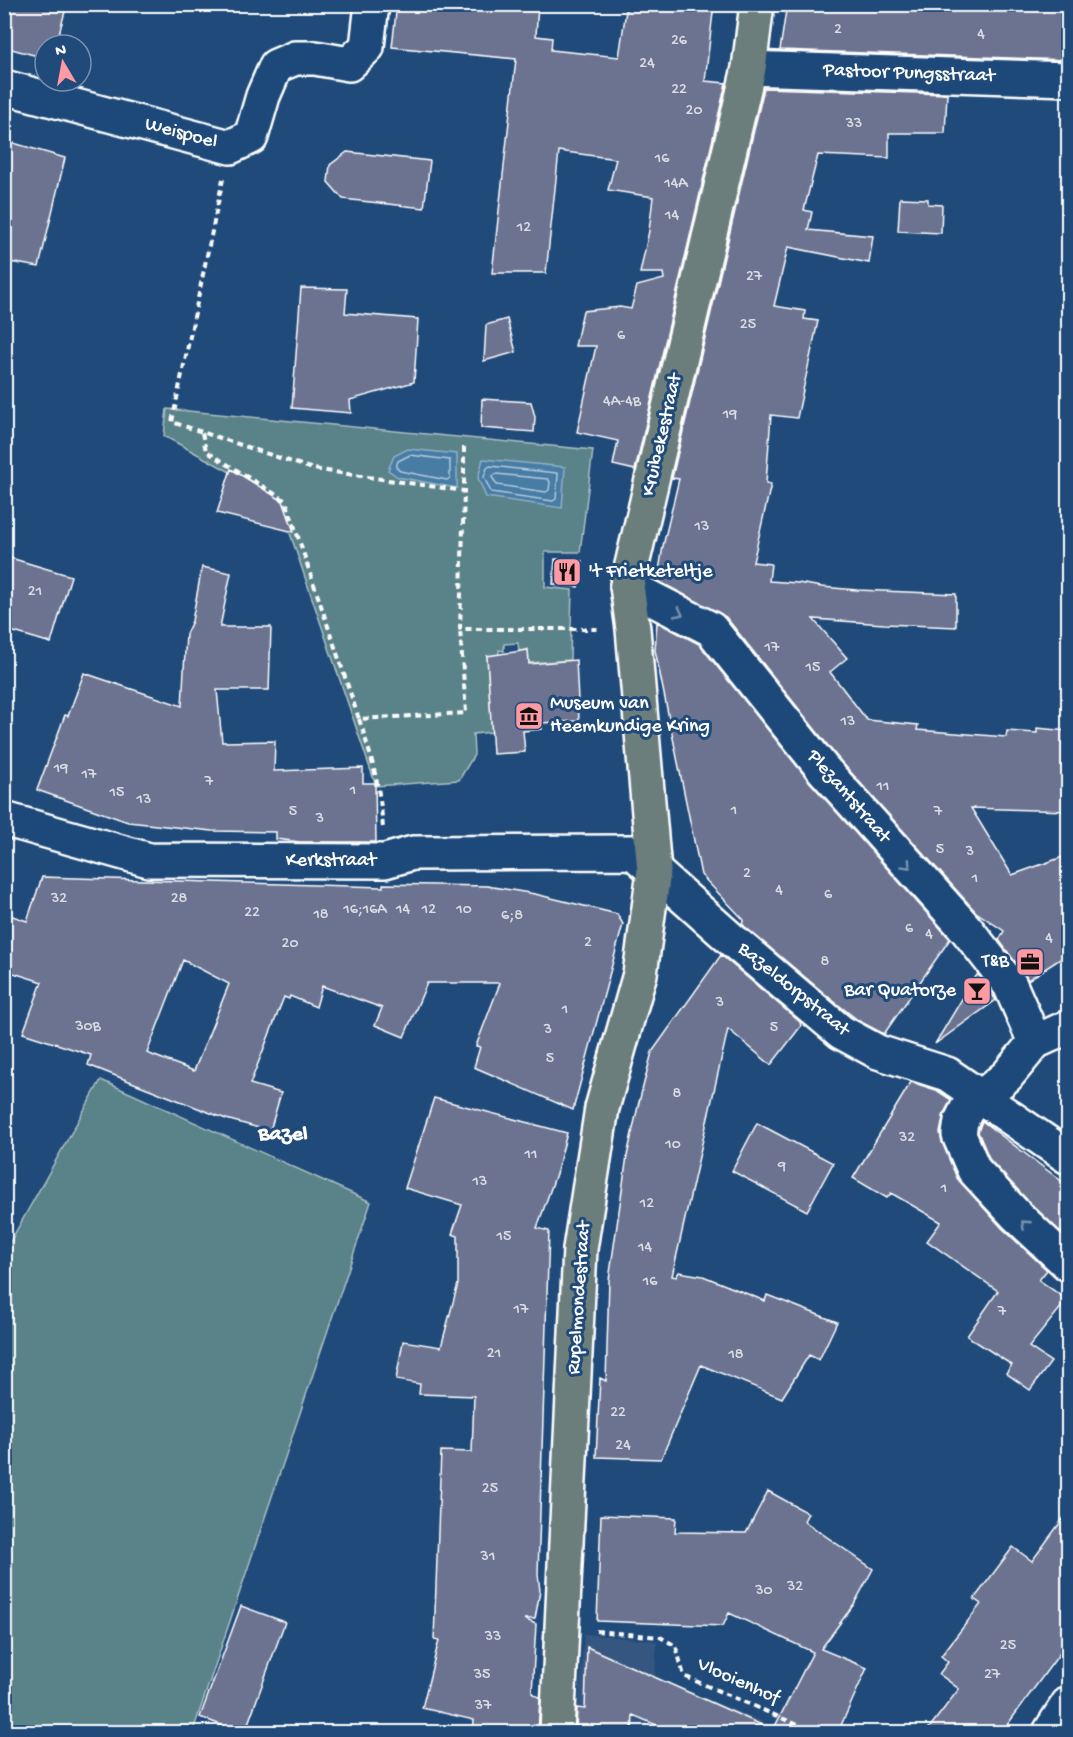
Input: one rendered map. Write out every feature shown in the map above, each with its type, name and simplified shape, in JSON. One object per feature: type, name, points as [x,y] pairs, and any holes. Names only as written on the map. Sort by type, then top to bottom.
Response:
[{"type":"main road","name":"Kruibekestraat","points":[[654,871],[633,629],[627,586],[749,68],[757,4]]},
{"type":"main road","name":"Rupelmondestraat","points":[[557,1732],[580,1249],[602,1108],[640,974],[654,871]]},
{"type":"street","name":"Weispoel","points":[[4,87],[230,147],[251,137],[263,96],[276,66],[295,58],[315,58],[350,63],[367,47],[372,4]]},
{"type":"street","name":"Pastoor Pungsstraat","points":[[749,68],[1068,79]]},
{"type":"street","name":"Plezantstraat","points":[[627,586],[711,629],[823,769],[967,930],[1010,985],[1035,1042]]},
{"type":"street","name":"Kerkstraat","points":[[4,819],[149,860],[385,861],[413,853],[633,852],[654,871]]},
{"type":"street","name":"Bazeldorpstraat","points":[[654,871],[841,1032],[878,1052],[948,1074],[1068,1157]]},
{"type":"street","points":[[1068,1027],[1035,1042],[1007,1076],[981,1095],[967,1109],[961,1121],[959,1135],[974,1170],[1016,1215],[1068,1264]]},
{"type":"street","points":[[1050,1732],[1068,1704]]},
{"type":"path","points":[[230,147],[172,422],[313,469],[464,491]]},
{"type":"path","points":[[202,432],[206,452],[286,501],[373,762],[381,796],[385,861]]},
{"type":"path","points":[[359,719],[466,713],[460,628],[464,447]]},
{"type":"path","points":[[460,628],[633,629]]},
{"type":"path","name":"Vlooienhof","points":[[563,1627],[660,1637],[676,1646],[684,1676],[814,1732]]},
{"type":"shaded area","points":[[584,1634],[657,1641],[655,1678],[788,1732],[576,1732]]},
{"type":"green space","points":[[167,409],[593,450],[580,552],[545,552],[545,587],[572,590],[570,660],[529,663],[528,649],[519,651],[518,643],[504,644],[504,651],[499,650],[499,655],[487,657],[492,732],[473,734],[474,755],[459,780],[376,786],[278,498],[164,436]]},
{"type":"green space","points":[[101,1080],[371,1202],[194,1728],[207,1732],[5,1732],[5,1251]]},
{"type":"water","points":[[408,449],[457,454],[457,488],[398,477],[388,470],[394,456]]},
{"type":"water","points":[[483,459],[565,467],[562,508],[486,497],[478,478]]},
{"type":"building","points":[[4,4],[67,4],[59,33],[33,33],[33,55],[4,47]]},
{"type":"building","points":[[397,4],[538,4],[536,36],[552,38],[551,50],[619,57],[627,4],[714,4],[705,81],[726,83],[635,470],[613,465],[618,441],[577,432],[596,346],[575,346],[583,311],[620,307],[631,309],[637,286],[664,279],[663,273],[640,273],[653,197],[608,190],[616,159],[559,151],[546,273],[492,273],[516,59],[392,47]]},
{"type":"building","points":[[787,4],[893,5],[893,9],[944,10],[944,4],[1068,4],[1068,60],[780,50]]},
{"type":"building","points":[[764,88],[947,94],[945,133],[889,133],[889,158],[818,155],[804,210],[812,212],[808,230],[873,236],[869,263],[788,247],[774,306],[805,311],[804,319],[818,321],[797,418],[771,415],[766,483],[771,484],[753,562],[771,564],[769,581],[857,590],[956,594],[956,627],[813,619],[847,658],[830,672],[867,720],[918,725],[917,730],[1006,737],[1007,731],[1037,733],[1037,728],[1068,731],[1066,777],[1068,777],[1068,811],[971,808],[1012,875],[1068,855],[1068,954],[1028,980],[999,940],[1004,931],[976,912],[837,757],[726,617],[660,582],[658,577],[679,479],[672,478]]},
{"type":"building","points":[[10,142],[65,158],[39,267],[4,261],[4,167]]},
{"type":"building","points":[[347,152],[430,161],[424,208],[343,199],[328,182],[330,165]]},
{"type":"building","points":[[900,198],[928,199],[928,204],[942,205],[941,233],[898,231]]},
{"type":"building","points":[[301,288],[347,289],[345,313],[418,319],[414,382],[350,400],[351,413],[292,408]]},
{"type":"building","points":[[507,319],[516,352],[484,361],[486,325]]},
{"type":"building","points":[[482,399],[531,402],[535,417],[534,432],[481,428]]},
{"type":"building","points":[[231,469],[283,501],[294,532],[217,513]]},
{"type":"building","points":[[4,556],[71,576],[51,643],[4,629]]},
{"type":"building","name":"'t Frietketeltje","points":[[555,559],[582,561],[578,587],[553,584]]},
{"type":"building","points":[[202,567],[231,573],[220,627],[271,627],[269,690],[217,690],[222,742],[275,741],[274,771],[363,768],[363,783],[375,783],[376,842],[300,842],[276,839],[276,832],[212,831],[128,822],[37,790],[65,715],[68,716],[84,673],[182,706],[186,634],[192,621]]},
{"type":"building","points":[[657,622],[699,644],[809,781],[950,939],[884,1034],[859,1021],[744,926],[742,923],[744,920],[701,875],[655,650]]},
{"type":"building","points":[[528,650],[529,664],[576,660],[579,721],[541,723],[542,729],[523,731],[525,752],[493,754],[487,656]]},
{"type":"building","points":[[42,877],[383,887],[383,884],[487,886],[535,894],[617,914],[623,924],[573,1110],[474,1067],[480,1047],[476,1046],[500,983],[427,983],[404,1037],[375,1025],[382,1008],[322,986],[316,1007],[290,996],[289,999],[284,997],[250,1084],[281,1093],[270,1131],[226,1119],[88,1065],[91,1055],[23,1033],[42,982],[4,970],[4,913],[27,921]],"holes":[[[183,960],[229,984],[194,1071],[147,1053]]]},
{"type":"building","points":[[721,955],[800,1022],[801,1026],[771,1065],[728,1029],[672,1276],[676,1277],[679,1272],[703,1276],[765,1301],[767,1295],[837,1322],[819,1360],[809,1355],[782,1398],[701,1365],[661,1459],[596,1457],[600,1378],[606,1381],[609,1280],[627,1156],[638,1106],[652,1052]]},
{"type":"building","points":[[978,974],[996,1000],[935,1044],[974,979]]},
{"type":"building","points":[[911,1082],[936,1090],[951,1100],[944,1113],[940,1133],[957,1178],[1002,1228],[1047,1270],[1039,1280],[1067,1300],[1029,1347],[1051,1362],[1030,1390],[1006,1373],[1012,1365],[967,1336],[998,1291],[927,1241],[941,1222],[891,1193],[887,1198],[853,1178]]},
{"type":"building","points":[[434,1098],[567,1133],[557,1171],[537,1228],[549,1231],[538,1574],[540,1591],[535,1619],[524,1619],[536,1624],[532,1693],[540,1698],[538,1732],[473,1732],[474,1720],[422,1708],[439,1640],[434,1639],[441,1451],[472,1452],[474,1396],[419,1394],[420,1384],[396,1380],[403,1341],[441,1347],[458,1284],[458,1236],[452,1234],[462,1205],[405,1188]]},
{"type":"building","points":[[982,1121],[1068,1186],[1068,1239],[990,1160],[978,1132]]},
{"type":"building","points":[[757,1123],[833,1163],[807,1211],[732,1171]]},
{"type":"building","points":[[768,1491],[808,1513],[804,1521],[873,1569],[854,1604],[821,1649],[867,1668],[838,1732],[673,1732],[633,1715],[632,1732],[576,1732],[577,1708],[585,1709],[587,1647],[773,1730],[813,1652],[729,1613],[723,1626],[597,1621],[601,1515],[676,1518],[675,1532],[746,1533]]},
{"type":"building","points":[[1068,1512],[1068,1642],[1002,1732],[926,1732],[959,1689],[939,1674],[948,1662],[941,1656],[981,1604],[974,1599],[1013,1547],[1032,1561]]},
{"type":"building","points":[[241,1606],[285,1622],[245,1732],[239,1732],[200,1717]]},
{"type":"place","name":"'t Frietketeltje","points":[[567,572]]},
{"type":"place","name":"Museum van Heemkundige Kring","points":[[529,716]]},
{"type":"place","name":"T&B","points":[[1030,962]]},
{"type":"place","name":"Bar Quatorze","points":[[977,991]]},
{"type":"district","name":"Bazel","points":[[283,1135]]}]
